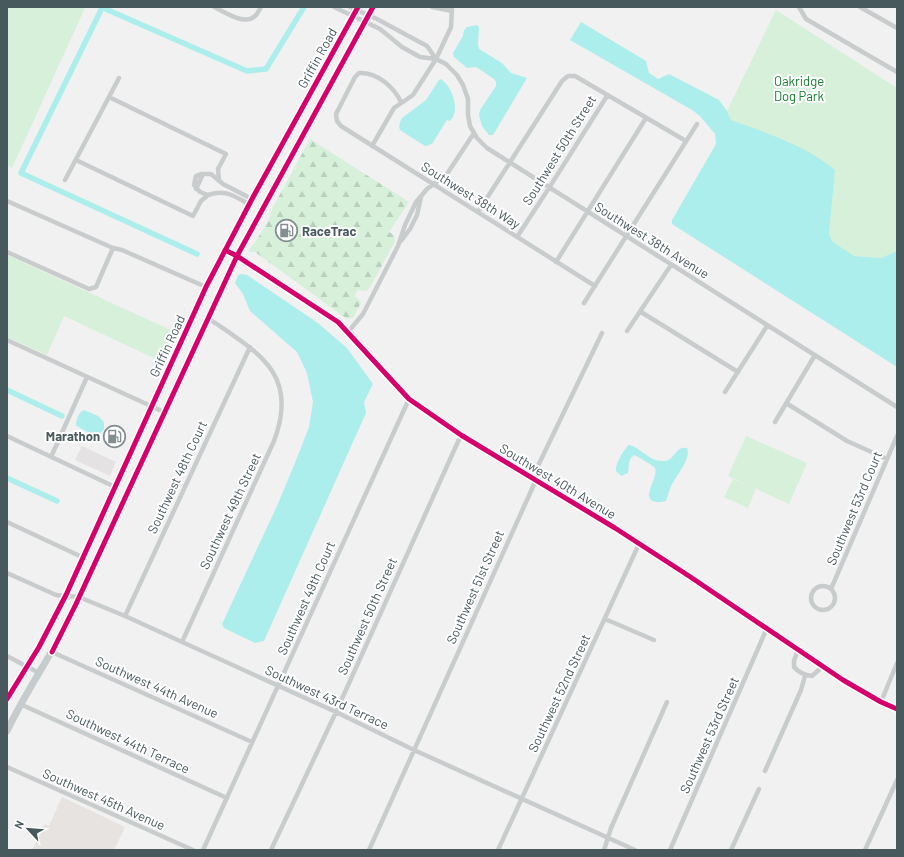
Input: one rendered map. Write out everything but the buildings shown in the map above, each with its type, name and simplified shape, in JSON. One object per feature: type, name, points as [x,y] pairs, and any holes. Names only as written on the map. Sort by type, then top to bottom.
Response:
[{"type":"main road","name":"Griffin Road","points":[[7,731],[20,704],[52,652],[79,597],[237,256],[373,7]]},
{"type":"main road","name":"Griffin Road","points":[[7,699],[48,631],[66,595],[206,287],[355,10]]},
{"type":"street","points":[[214,7],[238,18],[248,19],[256,15],[261,7]]},
{"type":"street","name":"Southwest 38th Avenue","points":[[334,7],[355,10],[402,47],[420,57],[436,59],[446,64],[457,74],[464,85],[468,99],[470,126],[487,148],[897,407]]},
{"type":"street","points":[[372,146],[394,108],[413,95],[436,59],[451,28],[452,9],[432,7]]},
{"type":"street","points":[[799,7],[806,19],[897,72]]},
{"type":"street","points":[[860,7],[897,28]]},
{"type":"street","name":"Southwest 38th Avenue","points":[[367,18],[426,46],[436,59]]},
{"type":"street","name":"Southwest 38th Way","points":[[401,102],[398,96],[385,82],[370,74],[359,74],[355,77],[336,114],[337,121],[340,126],[595,286]]},
{"type":"street","points":[[478,212],[562,81],[568,76],[576,76],[607,96],[686,141]]},
{"type":"street","points":[[65,180],[119,78]]},
{"type":"street","name":"Southwest 50th Street","points":[[517,237],[607,96]]},
{"type":"street","points":[[109,97],[226,154],[218,169],[211,174],[198,174],[196,176],[194,184],[198,190],[201,202]]},
{"type":"street","points":[[556,262],[646,118]]},
{"type":"street","points":[[584,303],[697,124]]},
{"type":"street","points":[[348,332],[363,314],[398,246],[405,225],[416,202],[426,190],[447,174],[474,133]]},
{"type":"street","points":[[76,160],[193,216],[201,202],[208,195],[217,192],[225,192],[251,202]]},
{"type":"street","points":[[218,169],[219,180]]},
{"type":"street","points":[[211,174],[251,202]]},
{"type":"street","points":[[198,190],[208,195]]},
{"type":"street","points":[[7,201],[206,287]]},
{"type":"street","points":[[7,252],[89,289],[96,286],[113,248]]},
{"type":"street","name":"Southwest 40th Avenue","points":[[225,250],[237,256],[338,322],[409,399],[461,435],[689,576],[843,680],[881,702],[897,709]]},
{"type":"street","points":[[627,331],[671,265]]},
{"type":"street","points":[[640,312],[738,372]]},
{"type":"street","points":[[208,318],[250,347]]},
{"type":"street","points":[[725,392],[767,326]]},
{"type":"street","name":"Southwest 51st Street","points":[[369,850],[536,480],[536,470],[602,333]]},
{"type":"street","points":[[7,340],[164,412]]},
{"type":"street","name":"Southwest 49th Street","points":[[182,642],[274,441],[282,416],[282,397],[280,386],[266,361],[250,347]]},
{"type":"street","name":"Southwest 48th Court","points":[[125,616],[250,347]]},
{"type":"street","points":[[775,422],[815,356]]},
{"type":"street","points":[[51,457],[87,377]]},
{"type":"street","name":"Southwest 49th Court","points":[[203,850],[409,399]]},
{"type":"street","points":[[786,403],[847,441],[887,460]]},
{"type":"street","name":"Southwest 50th Street","points":[[271,850],[336,712],[461,435]]},
{"type":"street","points":[[7,436],[115,487]]},
{"type":"street","name":"Southwest 53rd Court","points":[[831,589],[897,436]]},
{"type":"street","points":[[7,522],[82,557]]},
{"type":"street","name":"Southwest 52nd Street","points":[[498,850],[639,544]]},
{"type":"street","name":"Southwest 43rd Terrace","points":[[7,573],[56,595],[79,597],[125,616],[336,712],[414,750],[635,850]]},
{"type":"street","name":"Southwest 53rd Court","points":[[820,586],[831,589],[835,596],[834,604],[831,608],[823,611],[812,605],[811,597],[814,590],[820,586]]},
{"type":"street","points":[[605,619],[654,640]]},
{"type":"street","name":"Southwest 53rd Street","points":[[670,850],[767,628]]},
{"type":"street","points":[[798,649],[794,661],[794,667],[798,672],[805,676],[812,676],[823,666]]},
{"type":"street","name":"Southwest 44th Avenue","points":[[52,652],[252,742]]},
{"type":"street","points":[[7,656],[39,673]]},
{"type":"street","points":[[881,702],[897,663]]},
{"type":"street","points":[[765,771],[802,690],[805,676]]},
{"type":"street","points":[[604,850],[611,828],[667,702]]},
{"type":"street","name":"Southwest 44th Terrace","points":[[20,704],[227,798]]},
{"type":"street","name":"Southwest 45th Avenue","points":[[7,767],[193,850]]},
{"type":"street","points":[[866,850],[897,780]]},
{"type":"street","points":[[731,850],[758,789]]},
{"type":"shaded area","points":[[82,446],[116,462],[110,476],[75,460]]},
{"type":"shaded area","points":[[62,797],[125,827],[114,850],[32,850],[45,824],[49,826]]},
{"type":"green space","points":[[7,7],[85,8],[12,168],[7,165]]},
{"type":"green space","name":"Oakridge Dog Park","points":[[776,10],[897,88],[897,251],[881,258],[854,256],[833,242],[829,234],[835,170],[790,142],[731,120],[727,111]]},
{"type":"green space","points":[[310,139],[409,202],[389,232],[394,235],[395,241],[372,284],[368,290],[357,290],[355,297],[358,298],[361,303],[353,318],[347,319],[255,252],[248,251],[268,221],[273,207]]},
{"type":"green space","points":[[7,255],[173,331],[160,361],[64,316],[47,355],[7,337]]},
{"type":"green space","points":[[746,436],[807,463],[789,504],[728,476]]},
{"type":"green space","points":[[733,479],[756,489],[748,508],[724,497]]},
{"type":"water","points":[[581,22],[646,61],[649,73],[658,79],[669,74],[719,100],[727,111],[731,120],[798,146],[811,153],[835,170],[829,234],[833,242],[854,256],[881,258],[897,251],[897,367],[672,224],[672,220],[716,144],[715,134],[700,116],[692,110],[570,40]]},
{"type":"water","points":[[477,25],[479,27],[479,49],[502,63],[511,73],[527,78],[493,135],[489,135],[482,126],[479,115],[480,110],[496,86],[496,82],[476,67],[467,68],[454,57],[453,53],[463,36],[464,30],[467,27]]},
{"type":"water","points":[[441,79],[449,87],[452,93],[455,111],[453,117],[450,121],[447,120],[432,144],[425,146],[400,130],[399,127],[402,118],[426,100]]},
{"type":"water","points":[[238,275],[247,275],[318,323],[347,348],[373,384],[364,402],[366,413],[264,641],[255,643],[224,628],[222,624],[277,506],[297,458],[309,427],[313,402],[307,373],[297,352],[250,311],[243,294],[235,283]]},
{"type":"water","points":[[84,410],[98,416],[104,422],[104,429],[100,434],[87,432],[76,425],[78,416]]},
{"type":"water","points":[[629,445],[659,461],[670,459],[680,449],[687,448],[687,458],[669,490],[666,501],[656,502],[651,500],[649,497],[655,472],[655,468],[652,465],[634,455],[630,461],[628,473],[621,476],[616,471],[620,457]]},
{"type":"waterway","points":[[101,7],[247,71],[266,69],[304,7]]},
{"type":"waterway","points":[[102,8],[21,173],[197,254]]},
{"type":"waterway","points":[[7,390],[62,416]]},
{"type":"waterway","points":[[7,478],[57,501]]},
{"type":"cycle path","points":[[7,699],[39,647],[66,595],[206,287],[252,199],[358,7]]},
{"type":"cycle path","points":[[52,652],[76,604],[237,256],[373,7]]},
{"type":"cycle path","points":[[225,250],[237,256],[338,322],[409,399],[461,435],[615,528],[843,680],[881,702],[897,709]]},
{"type":"place","name":"RaceTrac","points":[[287,231]]},
{"type":"place","name":"Marathon","points":[[115,436]]}]
